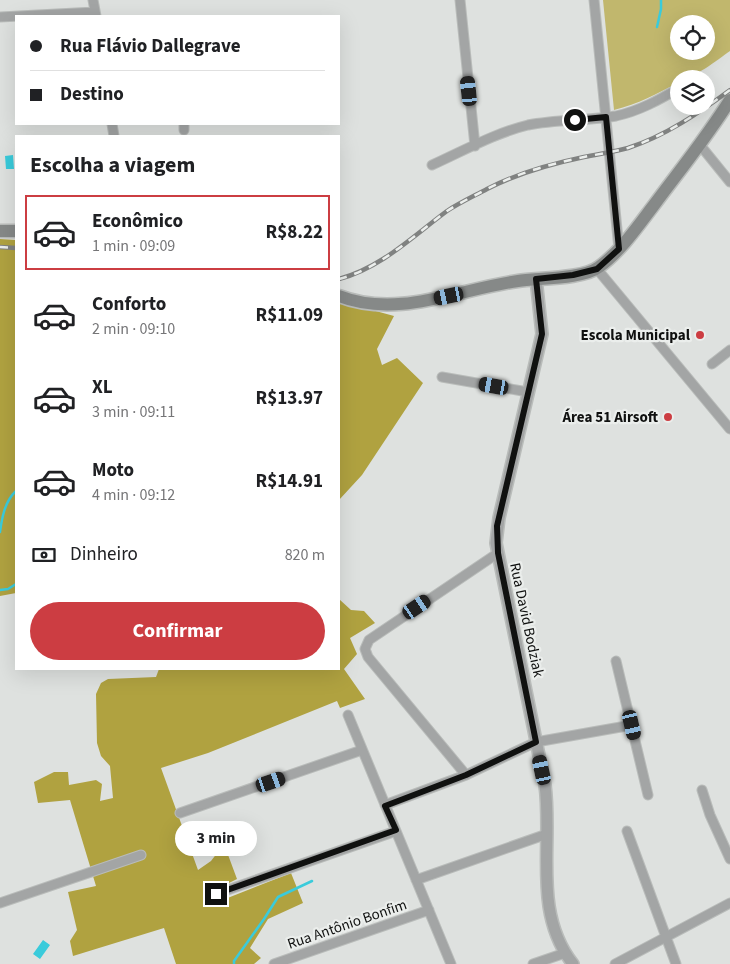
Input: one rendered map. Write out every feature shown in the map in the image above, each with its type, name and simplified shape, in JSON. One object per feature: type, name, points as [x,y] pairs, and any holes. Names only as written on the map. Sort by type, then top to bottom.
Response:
[{"type":"main road","points":[[340,296],[367,303],[413,302],[501,284],[573,275],[597,269],[619,249],[700,145],[730,100]]},
{"type":"main road","points":[[0,231],[15,231]]},
{"type":"street","points":[[64,15],[96,14],[93,0]]},
{"type":"street","points":[[460,0],[475,146]]},
{"type":"street","points":[[594,0],[619,249]]},
{"type":"street","points":[[0,17],[15,17]]},
{"type":"street","points":[[432,165],[528,125],[606,117],[640,108],[670,93]]},
{"type":"street","points":[[700,145],[730,182]]},
{"type":"street","points":[[597,269],[730,430]]},
{"type":"street","name":"Rua David Bodziak","points":[[536,279],[542,334],[497,526],[498,553],[546,791],[548,905],[556,933],[573,964]]},
{"type":"street","points":[[712,364],[730,350]]},
{"type":"street","points":[[442,377],[528,392]]},
{"type":"street","points":[[466,775],[368,657],[365,649],[369,640],[498,553]]},
{"type":"street","points":[[616,661],[648,795]]},
{"type":"street","points":[[348,715],[451,964]]},
{"type":"street","points":[[385,806],[466,775],[536,742],[632,725]]},
{"type":"street","points":[[180,813],[362,750]]},
{"type":"street","points":[[702,790],[713,822],[730,859]]},
{"type":"street","points":[[216,894],[396,830]]},
{"type":"street","points":[[627,831],[676,964]]},
{"type":"street","points":[[416,880],[547,834]]},
{"type":"street","points":[[0,903],[141,855]]},
{"type":"street","points":[[615,964],[730,903]]},
{"type":"street","name":"Rua Antônio Bonfim","points":[[274,964],[428,910]]},
{"type":"street","points":[[533,964],[565,952]]},
{"type":"shaded area","points":[[603,0],[730,0],[730,51],[703,70],[670,70],[670,87],[623,108],[614,110]]},
{"type":"shaded area","points":[[0,239],[15,240],[15,593],[0,596]]},
{"type":"shaded area","points":[[340,301],[394,316],[377,349],[382,365],[397,358],[423,383],[362,475],[340,499]]},
{"type":"shaded area","points":[[340,600],[351,610],[364,611],[375,623],[350,638],[357,654],[344,669],[365,699],[340,708],[337,701],[208,753],[161,768],[198,870],[211,861],[224,844],[237,879],[211,892],[215,903],[291,873],[303,903],[268,919],[250,948],[261,958],[254,964],[176,964],[164,928],[73,956],[70,941],[77,930],[68,892],[96,886],[70,800],[38,803],[34,782],[54,772],[68,772],[69,785],[96,780],[102,784],[100,801],[113,798],[110,766],[101,756],[97,743],[96,694],[101,683],[108,679],[156,677],[159,670],[340,670]]},
{"type":"water","points":[[13,155],[14,169],[6,169],[5,156]]},
{"type":"water","points":[[43,940],[50,945],[40,959],[33,954]]},
{"type":"waterway","points":[[657,27],[661,0]]},
{"type":"waterway","points":[[0,532],[7,504],[15,492]]},
{"type":"waterway","points":[[0,590],[8,589],[15,585]]},
{"type":"waterway","points":[[234,964],[234,961],[278,897],[312,881]]},
{"type":"railway","points":[[340,279],[354,274],[383,259],[447,211],[499,183],[547,166],[642,143],[681,123],[730,90]]},
{"type":"railway","points":[[0,247],[15,248]]},
{"type":"place","name":"Escola Municipal","points":[[700,335]]},
{"type":"place","name":"Área 51 Airsoft","points":[[668,417]]},
{"type":"route","points":[[216,894],[396,830],[385,806],[466,775],[536,742],[496,543],[497,526],[541,341],[542,325],[536,279],[590,272],[603,265],[619,249],[606,117],[575,120]]}]
